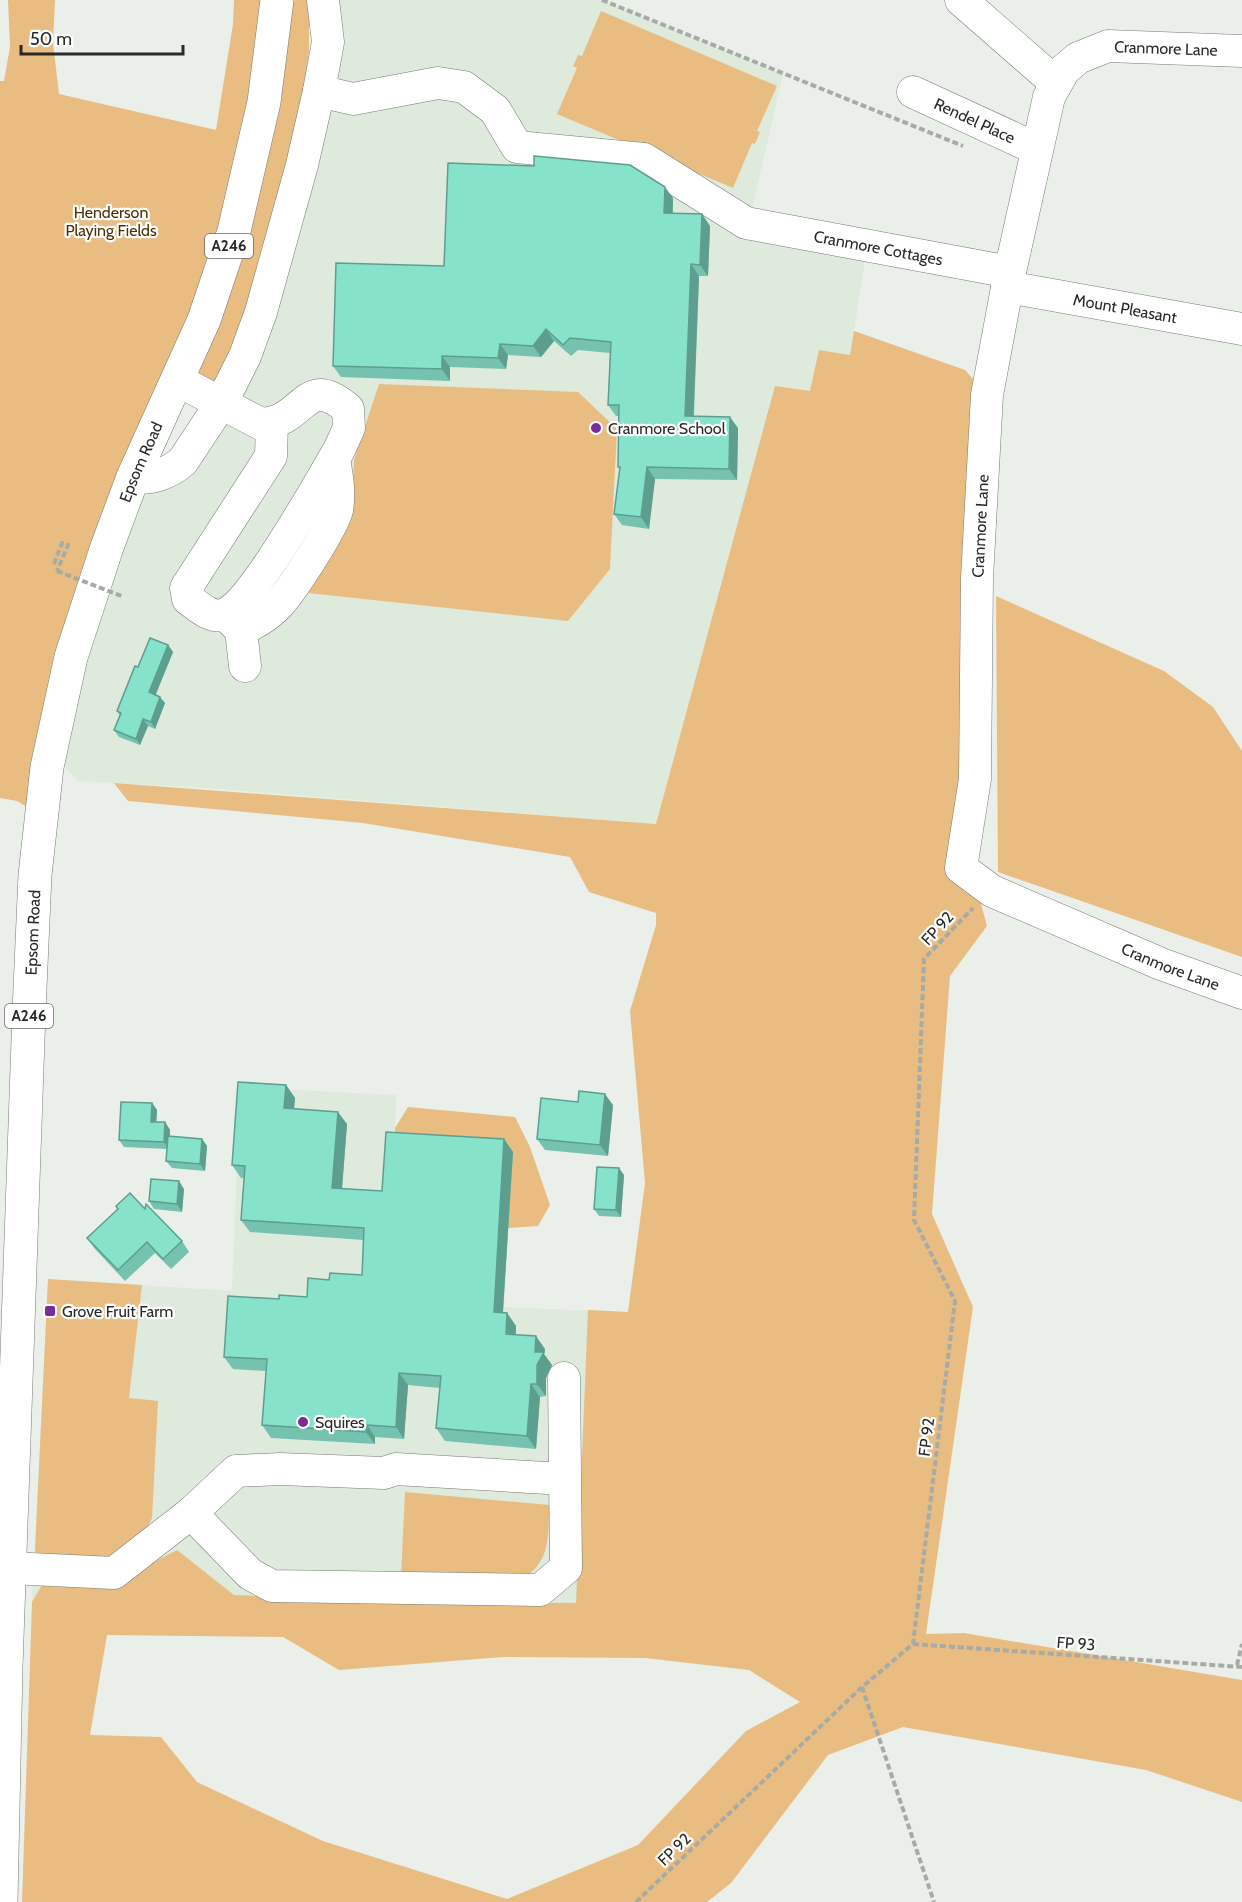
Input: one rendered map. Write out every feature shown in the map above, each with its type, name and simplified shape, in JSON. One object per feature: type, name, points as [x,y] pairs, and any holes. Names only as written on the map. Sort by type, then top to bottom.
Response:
[{"type":"main road","name":"Epsom Road","points":[[2,1902],[10,1568],[11,1234],[35,875],[47,767],[62,693],[82,619],[133,477],[215,289],[243,200],[264,102],[277,0]]},
{"type":"street","points":[[133,477],[147,479],[176,467],[189,453],[222,402],[246,356],[261,312],[302,165],[319,91],[328,42],[323,0]]},
{"type":"street","points":[[961,0],[1056,83]]},
{"type":"street","name":"Cranmore Lane","points":[[1242,51],[1108,46],[1078,58],[1056,83],[1049,97],[1008,280],[987,395],[976,578],[975,779],[961,868],[992,891],[1161,964],[1242,993]]},
{"type":"street","name":"Cranmore Cottages","points":[[319,91],[353,99],[438,83],[465,87],[495,110],[517,147],[644,159],[746,223],[1008,280]]},
{"type":"street","name":"Rendel Place","points":[[913,92],[1037,149]]},
{"type":"street","name":"Mount Pleasant","points":[[1008,280],[1242,329]]},
{"type":"street","points":[[177,380],[261,423],[272,423],[292,414],[312,394],[325,393],[348,409],[349,428],[334,459],[233,622],[245,666]]},
{"type":"street","points":[[233,622],[213,615],[188,599],[186,588],[271,456],[272,423]]},
{"type":"street","points":[[191,1514],[250,1574],[272,1586],[540,1590],[566,1568],[564,1378]]},
{"type":"street","points":[[10,1568],[114,1573],[191,1514],[236,1471],[280,1469],[384,1473],[396,1469],[564,1479]]},
{"type":"path","points":[[602,0],[966,148]]},
{"type":"path","points":[[54,564],[62,543],[68,545],[57,571],[124,597]]},
{"type":"path","name":"FP 92","points":[[636,1902],[862,1687],[913,1644],[955,1301],[914,1220],[924,959],[992,891]]},
{"type":"path","name":"FP 93","points":[[913,1644],[1239,1666]]},
{"type":"path","points":[[1239,1666],[1242,1644]]},
{"type":"path","points":[[862,1687],[934,1902]]},
{"type":"shaded area","name":"Cranmore School","points":[[323,0],[602,0],[783,74],[747,232],[866,254],[854,331],[965,370],[656,824],[205,788],[78,781],[61,763],[73,704],[140,495],[245,356]]},
{"type":"shaded area","points":[[240,1087],[396,1095],[395,1145],[513,1152],[504,1307],[628,1312],[576,1603],[400,1601],[234,1595],[32,1602],[48,1279],[232,1291]]},
{"type":"green space","name":"Henderson Playing Fields","points":[[8,0],[55,0],[53,43],[59,94],[216,130],[233,24],[234,0],[262,0],[250,115],[208,286],[54,655],[27,807],[17,801],[0,798],[0,81],[4,81],[10,47]]},
{"type":"green space","points":[[290,0],[309,0],[309,51],[301,110],[241,334],[215,385],[199,374],[199,361]]},
{"type":"green space","points":[[601,11],[777,86],[757,131],[760,132],[755,144],[752,143],[733,188],[557,114],[577,68],[573,66],[578,55],[582,56]]},
{"type":"green space","points":[[854,331],[965,370],[987,395],[964,841],[987,926],[950,976],[932,1214],[973,1307],[926,1634],[964,1633],[1242,1680],[1242,1802],[1146,1770],[903,1727],[828,1755],[731,1883],[707,1902],[22,1902],[32,1602],[42,1585],[115,1583],[177,1550],[234,1595],[400,1601],[576,1603],[588,1310],[628,1312],[645,1183],[630,1011],[656,925],[656,913],[589,892],[570,857],[363,823],[128,801],[114,783],[656,824],[775,386],[810,391],[819,350],[850,355]],"holes":[[[107,1635],[283,1637],[339,1670],[503,1657],[645,1658],[749,1670],[800,1702],[746,1731],[638,1845],[507,1899],[323,1841],[197,1782],[161,1737],[90,1735]]]},
{"type":"green space","points":[[379,384],[578,392],[617,429],[610,569],[568,621],[308,593],[341,540],[351,518],[354,460]]},
{"type":"green space","points":[[996,596],[1164,671],[1213,707],[1242,751],[1242,957],[998,872]]},
{"type":"green space","points":[[408,1107],[515,1117],[530,1147],[550,1205],[538,1226],[508,1228],[395,1145],[395,1128]]},
{"type":"green space","points":[[48,1279],[142,1285],[129,1398],[158,1401],[152,1518],[141,1542],[112,1564],[43,1558],[35,1551]]},
{"type":"green space","points":[[405,1492],[550,1505],[546,1549],[537,1566],[518,1581],[401,1578]]},
{"type":"building","points":[[534,156],[630,165],[665,187],[664,213],[702,214],[700,265],[691,264],[685,416],[730,417],[729,469],[647,467],[641,517],[614,514],[620,467],[618,467],[619,405],[608,405],[611,342],[570,338],[563,345],[546,329],[533,346],[500,344],[498,358],[442,356],[442,369],[333,366],[336,263],[444,266],[448,163],[534,166]]},
{"type":"building","points":[[150,638],[168,645],[149,692],[160,697],[151,722],[143,719],[136,739],[114,730],[121,713],[117,711],[135,666],[138,667]]},
{"type":"building","points":[[238,1082],[286,1085],[284,1108],[338,1112],[332,1188],[382,1191],[386,1132],[504,1139],[494,1312],[507,1313],[506,1334],[536,1336],[535,1352],[544,1352],[537,1365],[537,1384],[531,1384],[527,1436],[436,1428],[441,1376],[399,1373],[396,1427],[367,1425],[366,1432],[262,1425],[267,1359],[224,1357],[228,1296],[279,1299],[279,1295],[307,1297],[308,1278],[329,1280],[330,1273],[362,1275],[364,1228],[241,1220],[245,1166],[232,1165]]},
{"type":"building","points":[[579,1091],[605,1094],[600,1145],[537,1139],[541,1098],[578,1102]]},
{"type":"building","points":[[121,1102],[152,1103],[151,1122],[165,1122],[164,1142],[119,1140]]},
{"type":"building","points":[[168,1136],[202,1139],[200,1164],[166,1161]]},
{"type":"building","points":[[597,1167],[619,1168],[616,1210],[594,1209]]},
{"type":"building","points":[[151,1179],[179,1181],[177,1204],[149,1201]]},
{"type":"building","points":[[130,1193],[145,1209],[146,1204],[182,1241],[163,1259],[147,1242],[118,1270],[87,1238],[118,1209],[116,1206]]},
{"type":"place","name":"Cranmore School","points":[[596,428]]},
{"type":"place","name":"Grove Fruit Farm","points":[[50,1311]]},
{"type":"place","name":"Squires","points":[[303,1422]]}]
